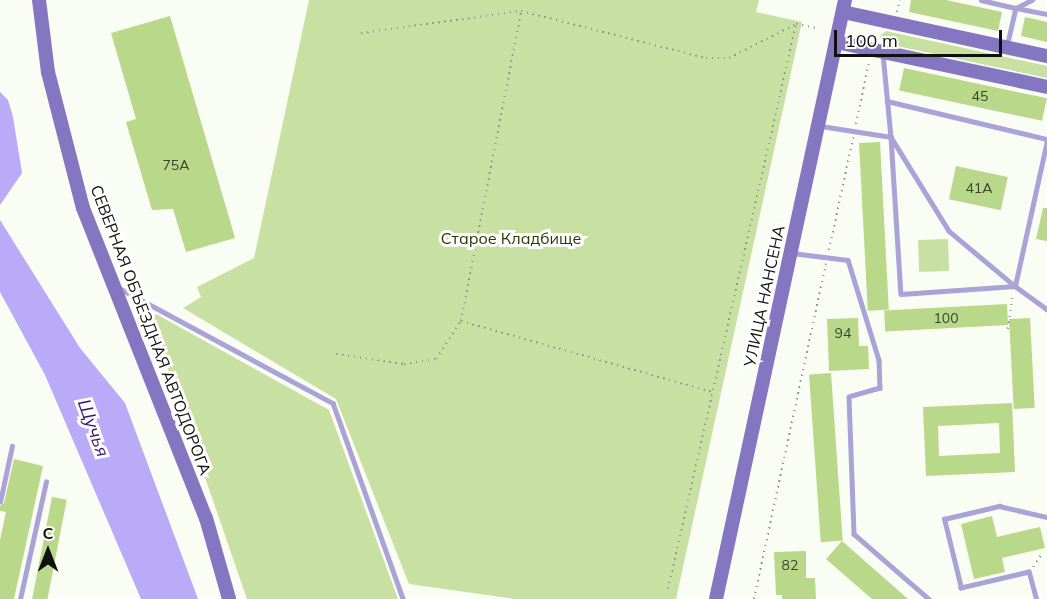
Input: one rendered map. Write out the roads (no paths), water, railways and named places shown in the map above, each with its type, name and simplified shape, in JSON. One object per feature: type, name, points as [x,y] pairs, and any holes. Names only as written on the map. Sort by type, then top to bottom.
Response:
[{"type":"street","name":"СЕВЕРНАЯ ОБЪЕЗДНАЯ АВТОДОРОГА","points":[[39,0],[48,72],[83,208],[117,287],[206,518],[229,599]]},
{"type":"street","name":"УЛИЦА НАНСЕНА","points":[[716,599],[844,6]]},
{"type":"street","points":[[844,6],[1047,56]]},
{"type":"street","points":[[836,42],[876,55],[1047,87]]},
{"type":"lane","points":[[981,0],[1047,14]]},
{"type":"lane","points":[[1016,8],[1032,0]]},
{"type":"lane","points":[[1007,48],[1016,8]]},
{"type":"lane","points":[[876,55],[887,101],[891,137],[901,294],[1015,286]]},
{"type":"lane","points":[[887,101],[1047,139],[1015,286]]},
{"type":"lane","points":[[818,125],[891,137],[949,231],[1015,286],[1047,309]]},
{"type":"lane","points":[[790,252],[848,260],[879,360],[880,388],[849,397],[854,534],[930,599]]},
{"type":"lane","points":[[117,287],[333,403],[403,599]]},
{"type":"lane","points":[[0,502],[12,446]]},
{"type":"lane","points":[[20,599],[46,482]]},
{"type":"lane","points":[[1036,599],[1029,572],[961,588],[944,519],[999,506],[1047,517]]},
{"type":"water","points":[[0,92],[8,100],[13,117],[22,173],[0,205]]},
{"type":"water","name":"Щучья","points":[[0,220],[80,348],[125,403],[198,599],[141,599],[45,375],[0,292]]},
{"type":"park label","name":"Старое Кладбище","points":[[511,238]]}]
